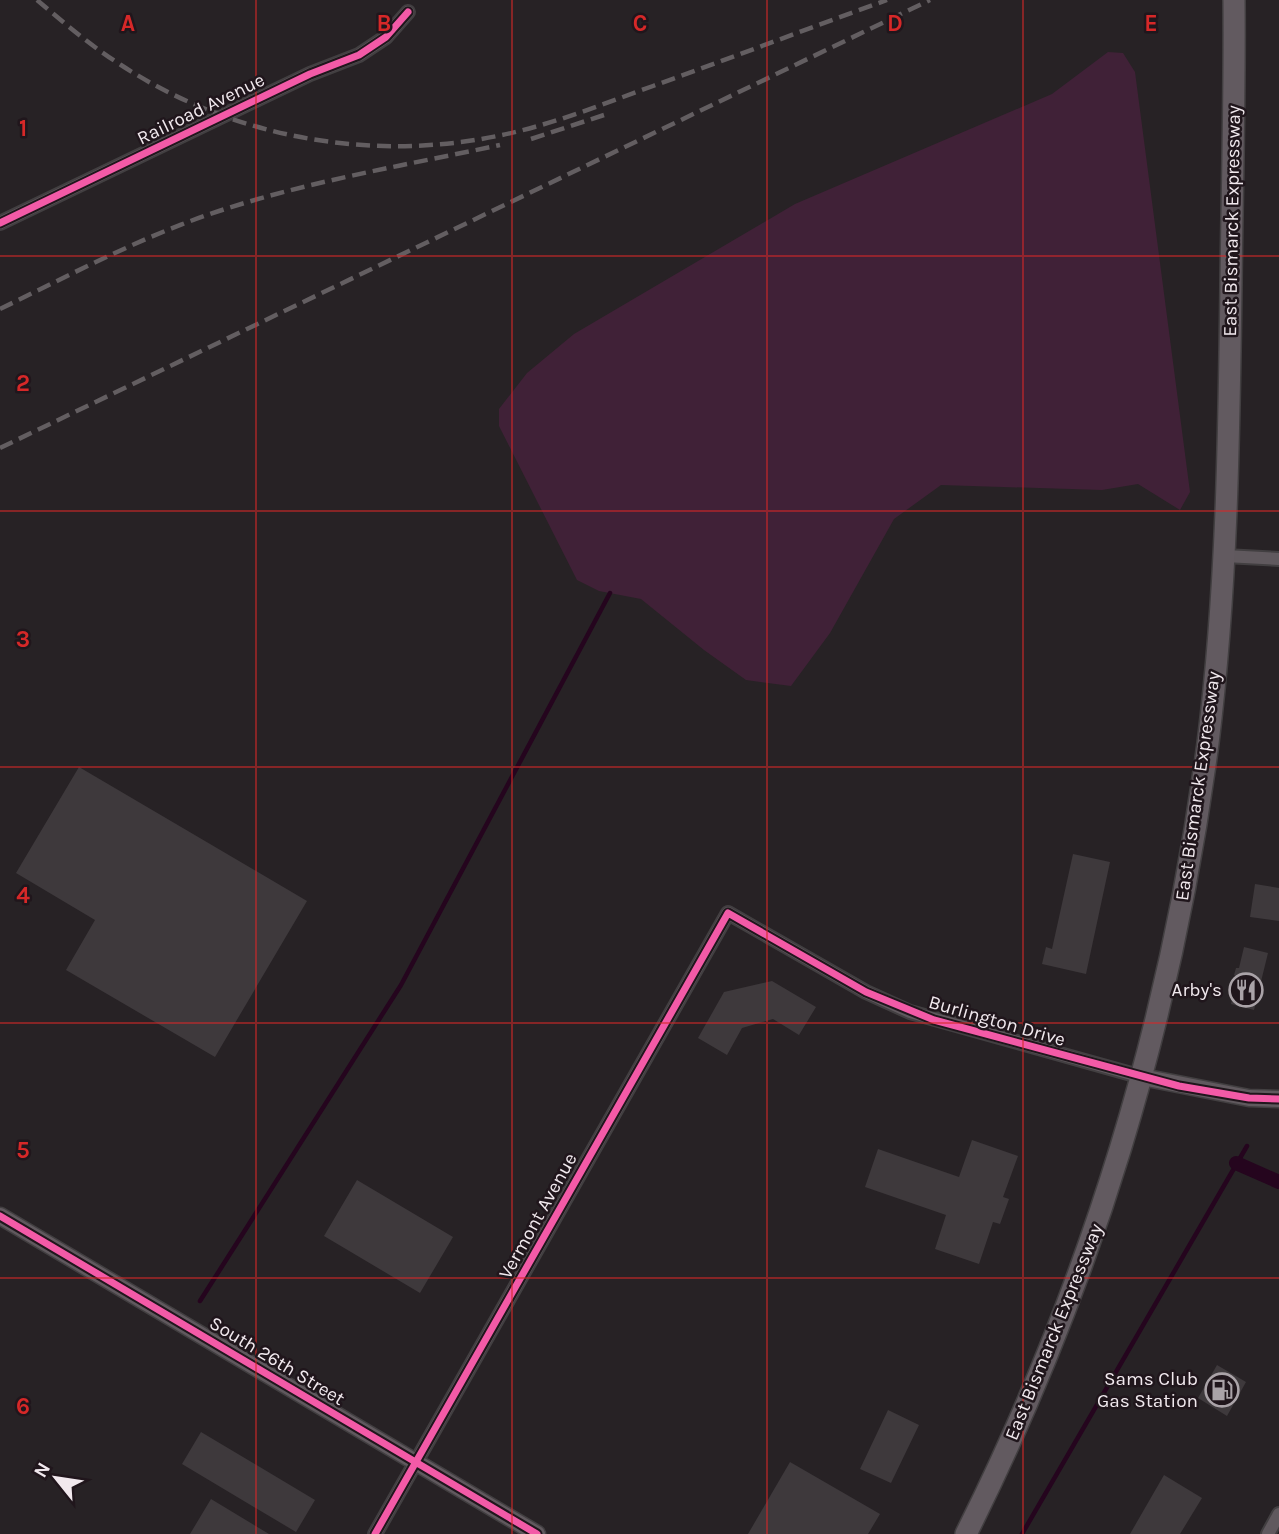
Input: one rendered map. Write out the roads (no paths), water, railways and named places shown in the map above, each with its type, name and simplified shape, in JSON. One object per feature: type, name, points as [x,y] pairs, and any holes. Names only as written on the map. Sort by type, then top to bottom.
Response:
[{"type":"main road","name":"East Bismarck Expressway","points":[[966,1534],[1023,1412],[1064,1314],[1108,1193],[1142,1077],[1171,955],[1200,800],[1213,698],[1225,556],[1234,0]]},
{"type":"street","name":"Railroad Avenue","points":[[0,223],[299,79],[359,55],[386,37],[408,12]]},
{"type":"street","points":[[1225,556],[1279,559]]},
{"type":"street","name":"Burlington Drive","points":[[728,913],[887,1003],[934,1020],[1142,1077],[1249,1098],[1279,1099]]},
{"type":"street","name":"Vermont Avenue","points":[[375,1534],[728,913]]},
{"type":"street","name":"South 26th Street","points":[[0,1216],[537,1534]]},
{"type":"street","points":[[1268,1534],[1279,1514]]},
{"type":"waterway","points":[[200,1301],[401,985],[610,593]]},
{"type":"waterway","points":[[1022,1534],[1247,1146]]},
{"type":"waterway","points":[[1236,1163],[1279,1182]]},
{"type":"railway","points":[[37,0],[121,65],[164,90],[210,111],[256,127],[305,138],[403,146],[453,143],[540,125],[597,107],[887,0]]},
{"type":"railway","points":[[0,448],[930,0]]},
{"type":"railway","points":[[531,139],[604,115]]},
{"type":"railway","points":[[0,309],[135,244],[219,211],[323,182],[500,145]]},
{"type":"place","name":"Arby's","points":[[1246,990]]},
{"type":"place","name":"Sams Club Gas Station","points":[[1222,1390]]}]
